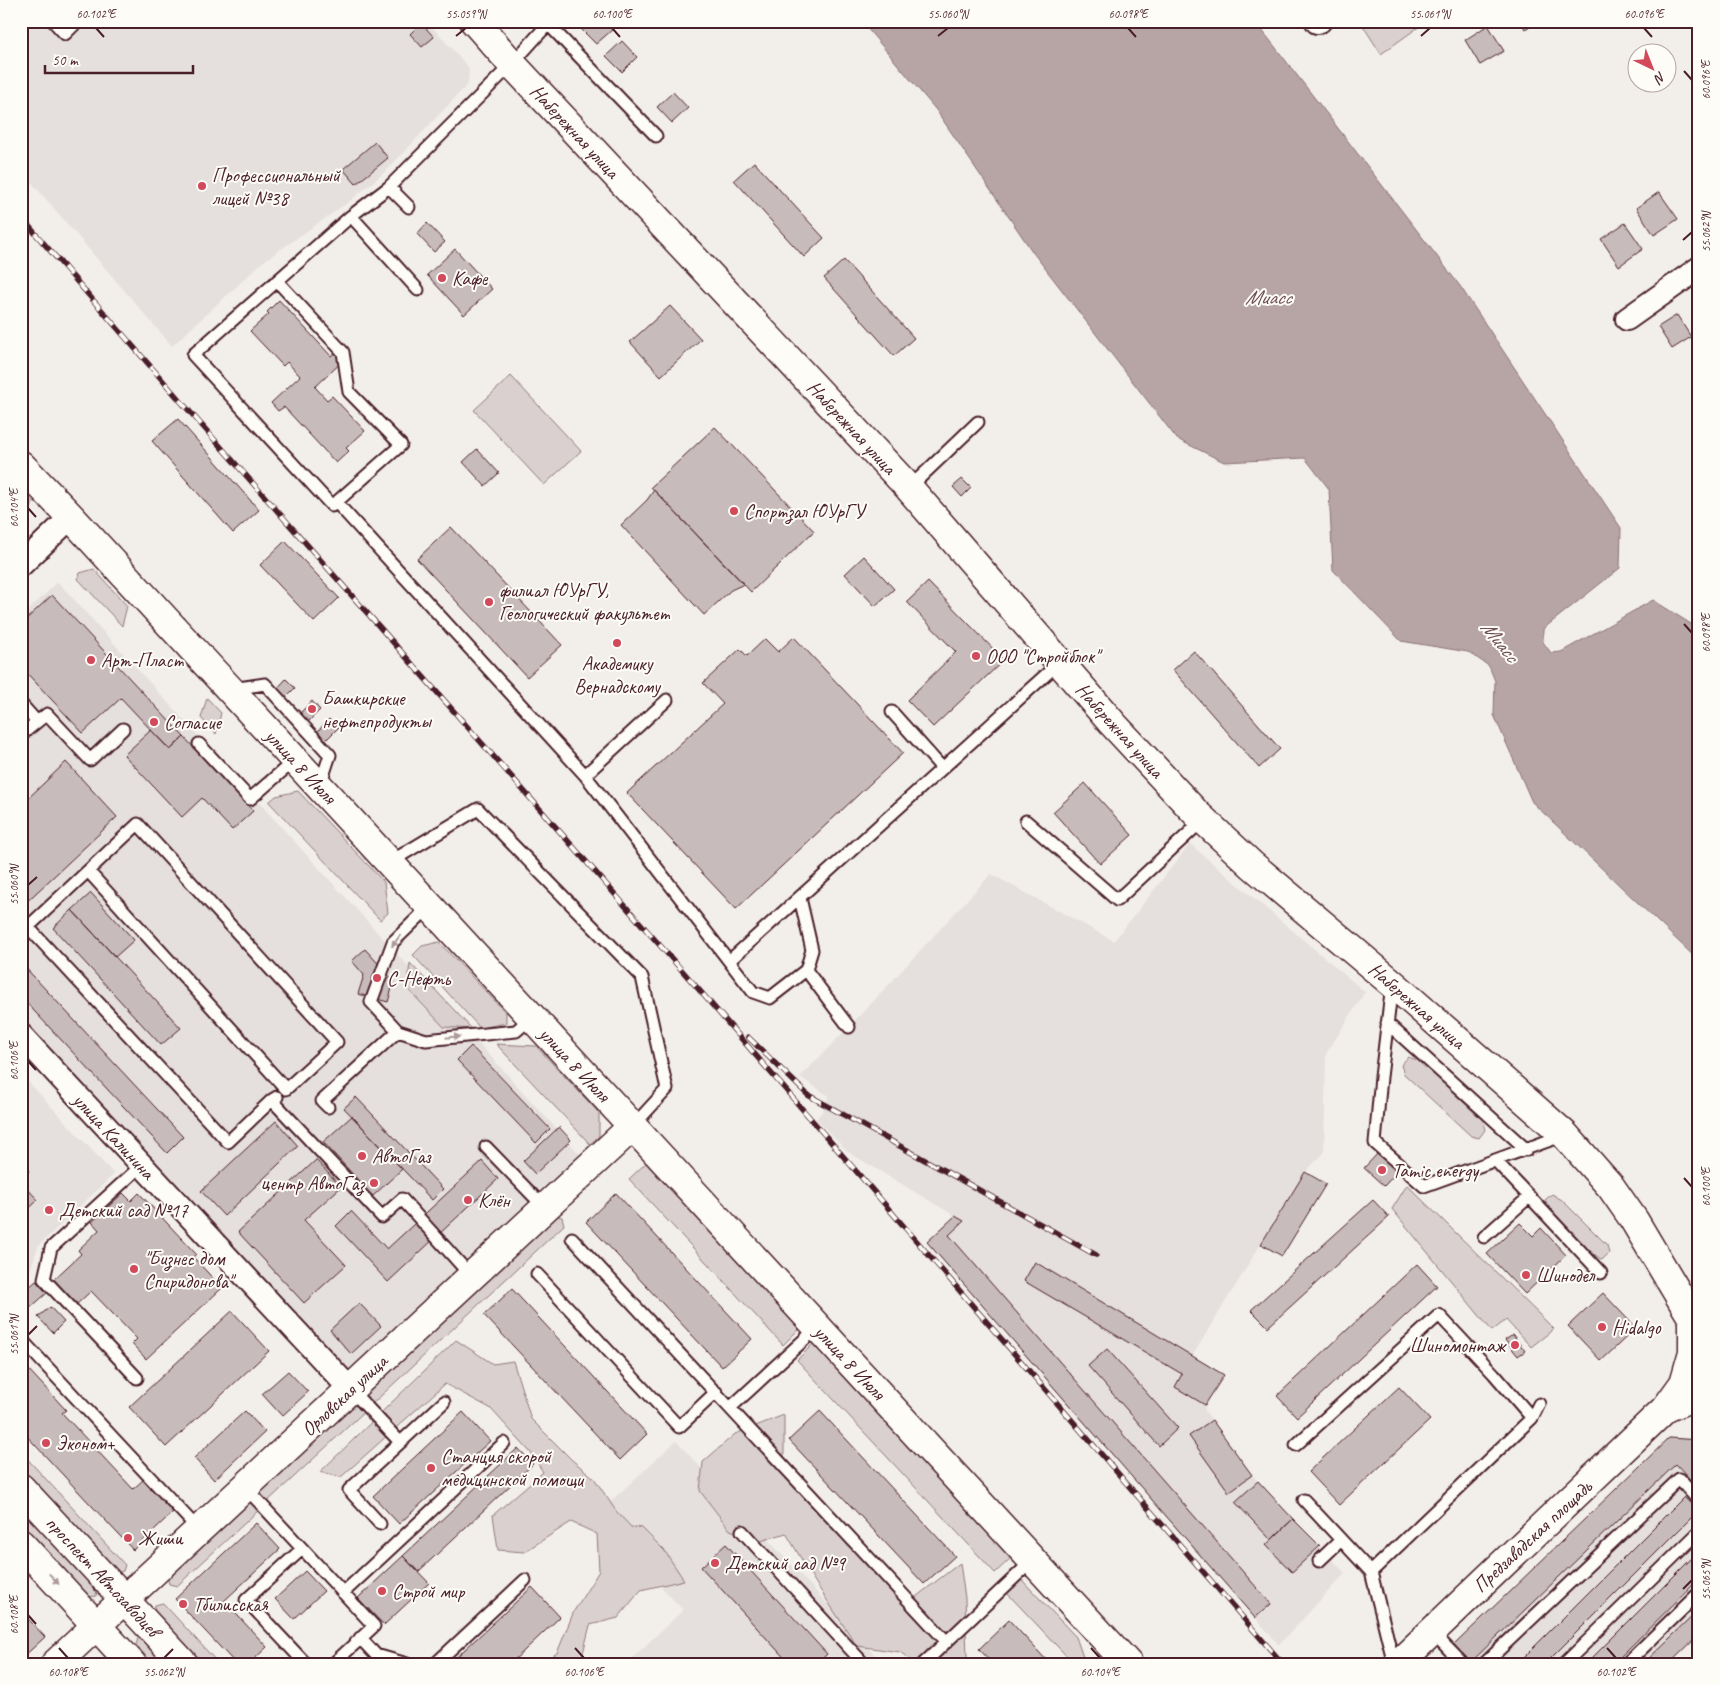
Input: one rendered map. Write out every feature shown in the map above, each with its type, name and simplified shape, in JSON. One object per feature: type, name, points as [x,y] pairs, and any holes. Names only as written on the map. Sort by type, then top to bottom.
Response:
[{"type":"street","name":"Набережная улица","points":[[474,21],[512,64],[910,488],[1114,724],[1203,820],[1252,865],[1392,982],[1565,1135],[1611,1187],[1634,1220],[1696,1324]]},
{"type":"street","points":[[1627,319],[1699,268]]},
{"type":"street","name":"улица 8 Июля","points":[[21,464],[1128,1664]]},
{"type":"street","points":[[21,564],[71,517]]},
{"type":"street","name":"улица Калинина","points":[[21,1035],[350,1389]]},
{"type":"street","name":"Орловская улица","points":[[56,1664],[632,1126]]},
{"type":"street","points":[[1666,1408],[1684,1383],[1693,1352],[1696,1324]]},
{"type":"street","points":[[1666,1408],[1699,1394]]},
{"type":"street","name":"Предзаводская площадь","points":[[1396,1664],[1666,1408]]},
{"type":"street","name":"проспект Автозаводцев","points":[[21,1488],[184,1664]]},
{"type":"street","name":"проспект Автозаводцев","points":[[21,1544],[132,1664]]},
{"type":"lane","points":[[53,21],[65,34],[78,21]]},
{"type":"lane","points":[[277,281],[343,352],[349,392],[401,445],[332,506],[193,355],[277,281],[351,216],[389,187],[512,64],[546,23],[656,136]]},
{"type":"lane","points":[[389,187],[409,207]]},
{"type":"lane","points":[[351,216],[418,290]]},
{"type":"lane","points":[[910,488],[978,422]]},
{"type":"lane","points":[[336,502],[585,775],[753,992],[770,998],[806,970],[812,950],[800,898]]},
{"type":"lane","points":[[728,961],[1060,662]]},
{"type":"lane","points":[[230,690],[266,684],[330,755],[320,787]]},
{"type":"lane","points":[[585,775],[666,700]]},
{"type":"lane","points":[[21,704],[36,722]]},
{"type":"lane","points":[[892,712],[942,768]]},
{"type":"lane","points":[[21,735],[47,714],[90,760],[123,729]]},
{"type":"lane","points":[[199,744],[250,800],[295,760]]},
{"type":"lane","points":[[390,863],[478,809],[642,978],[667,1089],[632,1126]]},
{"type":"lane","points":[[1026,821],[1117,900],[1203,820]]},
{"type":"lane","points":[[138,824],[337,1042],[228,1142],[25,930],[138,824]]},
{"type":"lane","points":[[88,871],[286,1089]]},
{"type":"lane","points":[[430,906],[393,942],[371,1002],[398,1031],[426,1040],[516,1031],[532,1017]]},
{"type":"lane","points":[[806,970],[848,1027]]},
{"type":"lane","points":[[1392,982],[1375,1143],[1424,1186],[1565,1135]]},
{"type":"lane","points":[[1387,1023],[1527,1150]]},
{"type":"lane","points":[[328,1107],[322,1101],[398,1031]]},
{"type":"lane","points":[[272,1100],[382,1217],[402,1199],[472,1276]]},
{"type":"lane","points":[[486,1147],[545,1208]]},
{"type":"lane","points":[[1494,1160],[1601,1273]]},
{"type":"lane","points":[[137,1378],[44,1279],[51,1248],[142,1165]]},
{"type":"lane","points":[[1484,1237],[1529,1197]]},
{"type":"lane","points":[[572,1238],[947,1642]]},
{"type":"lane","points":[[537,1274],[679,1427],[716,1392]]},
{"type":"lane","points":[[1296,1445],[1439,1315],[1532,1418]]},
{"type":"lane","points":[[730,1408],[818,1327]]},
{"type":"lane","points":[[21,1339],[199,1530]]},
{"type":"lane","points":[[350,1389],[400,1442]]},
{"type":"lane","points":[[380,1524],[349,1490],[444,1402]]},
{"type":"lane","points":[[1371,1572],[1532,1418],[1539,1404]]},
{"type":"lane","points":[[343,1593],[504,1444]]},
{"type":"lane","points":[[1484,1664],[1678,1479],[1699,1501]]},
{"type":"lane","points":[[245,1487],[374,1626],[333,1664]]},
{"type":"lane","points":[[1304,1500],[1371,1572],[1396,1664]]},
{"type":"lane","points":[[742,1531],[864,1664]]},
{"type":"lane","points":[[1564,1664],[1699,1532]]},
{"type":"lane","points":[[1319,1561],[1341,1540]]},
{"type":"lane","points":[[302,1548],[246,1600],[306,1664]]},
{"type":"lane","points":[[923,1664],[1033,1560]]},
{"type":"lane","points":[[435,1664],[525,1580]]},
{"type":"lane","points":[[1626,1664],[1699,1593]]},
{"type":"lane","points":[[1432,1631],[1463,1664]]},
{"type":"lane","points":[[360,1638],[376,1655],[407,1664]]},
{"type":"shaded area","name":"Профессиональный лицей №38","points":[[21,21],[427,21],[469,68],[468,84],[386,171],[350,201],[264,261],[172,346],[21,170]]},
{"type":"shaded area","points":[[1360,21],[1422,21],[1420,26],[1381,54]]},
{"type":"shaded area","points":[[511,376],[581,451],[544,485],[474,410]]},
{"type":"shaded area","points":[[21,489],[33,502],[30,512],[21,514]]},
{"type":"shaded area","points":[[94,569],[127,606],[122,626],[78,579],[80,573]]},
{"type":"shaded area","points":[[58,582],[585,1160],[350,1380],[21,1026],[21,617]]},
{"type":"shaded area","points":[[207,698],[221,713],[216,734],[201,718]]},
{"type":"shaded area","points":[[298,791],[384,882],[388,913],[380,920],[269,802],[276,796]]},
{"type":"shaded area","points":[[1190,844],[1365,992],[1326,1054],[1324,1153],[1305,1172],[1193,1355],[1224,1375],[1205,1405],[1205,1411],[1252,1475],[1345,1573],[1279,1645],[927,1242],[955,1216],[848,1152],[816,1119],[822,1112],[829,1096],[800,1077],[869,1006],[991,874],[1114,941]]},
{"type":"shaded area","points":[[439,942],[506,1013],[506,1023],[480,1028],[413,955],[422,946]]},
{"type":"shaded area","points":[[410,963],[472,1029],[444,1027],[407,988]]},
{"type":"shaded area","points":[[496,1044],[536,1046],[599,1113],[599,1136],[590,1144]]},
{"type":"shaded area","points":[[1408,1057],[1421,1061],[1483,1121],[1485,1130],[1479,1138],[1471,1136],[1404,1074],[1401,1065]]},
{"type":"shaded area","name":"Детский сад №17","points":[[21,1074],[114,1174],[38,1246],[27,1281],[21,1274]]},
{"type":"shaded area","points":[[647,1162],[801,1327],[783,1345],[629,1179]]},
{"type":"shaded area","points":[[1407,1185],[1554,1329],[1531,1347],[1506,1320],[1492,1331],[1392,1209]]},
{"type":"shaded area","points":[[1552,1194],[1562,1200],[1607,1245],[1609,1253],[1602,1260],[1591,1252],[1549,1209],[1545,1200]]},
{"type":"shaded area","points":[[554,1215],[562,1217],[564,1225],[370,1406],[361,1395]]},
{"type":"shaded area","points":[[456,1340],[493,1364],[513,1361],[531,1419],[572,1460],[594,1478],[616,1511],[631,1527],[642,1528],[664,1550],[684,1580],[641,1590],[618,1618],[590,1625],[582,1657],[586,1664],[540,1664],[557,1653],[574,1611],[599,1571],[597,1534],[571,1522],[524,1552],[498,1550],[493,1515],[543,1472],[531,1453],[490,1408],[445,1384],[341,1477],[320,1472]]},
{"type":"shaded area","points":[[815,1342],[1013,1556],[995,1573],[797,1360]]},
{"type":"shaded area","points":[[356,1399],[366,1410],[266,1503],[256,1493]]},
{"type":"shaded area","points":[[784,1415],[784,1468],[908,1603],[960,1563],[965,1598],[967,1658],[971,1664],[916,1664],[900,1652],[857,1646],[815,1582],[786,1533],[761,1541],[730,1530],[700,1491],[703,1462],[735,1434]]},
{"type":"shaded area","points":[[1669,1438],[1699,1440],[1699,1635],[1669,1664],[1435,1664]]},
{"type":"shaded area","name":"Детский сад №9","points":[[676,1441],[877,1657],[869,1664],[626,1664],[683,1610],[595,1516]]},
{"type":"shaded area","points":[[21,1452],[125,1565],[123,1571],[117,1573],[21,1469]]},
{"type":"shaded area","points":[[250,1498],[260,1509],[177,1586],[169,1584],[167,1576]]},
{"type":"shaded area","points":[[21,1504],[98,1587],[96,1596],[88,1597],[21,1525]]},
{"type":"shaded area","points":[[1021,1579],[1076,1637],[1087,1664],[1074,1664],[1007,1593]]},
{"type":"shaded area","points":[[163,1603],[219,1664],[200,1664],[153,1613],[155,1605]]},
{"type":"shaded area","points":[[147,1636],[172,1664],[153,1664],[136,1645],[138,1638]]},
{"type":"water","name":"Миасс","points":[[861,21],[1258,21],[1262,30],[1460,286],[1621,528],[1620,568],[1543,629],[1543,642],[1551,653],[1561,652],[1653,600],[1699,629],[1699,961],[1532,802],[1494,715],[1495,681],[1489,666],[1468,652],[1401,641],[1333,570],[1329,489],[1305,458],[1224,462],[1177,439],[1034,254],[936,110]]},
{"type":"building","points":[[588,21],[604,21],[612,30],[596,44],[581,29]]},
{"type":"building","points":[[1520,21],[1539,21],[1525,29]]},
{"type":"building","points":[[421,23],[434,37],[422,47],[410,34]]},
{"type":"building","points":[[1488,25],[1504,51],[1480,65],[1465,40]]},
{"type":"building","points":[[622,41],[637,57],[622,72],[606,56]]},
{"type":"building","points":[[673,92],[688,108],[672,123],[657,107]]},
{"type":"building","points":[[375,142],[388,158],[356,184],[343,169]]},
{"type":"building","points":[[754,162],[824,238],[804,257],[734,180]]},
{"type":"building","points":[[1659,192],[1678,219],[1654,235],[1636,208]]},
{"type":"building","points":[[427,223],[445,242],[434,252],[417,234]]},
{"type":"building","points":[[1625,223],[1643,249],[1619,266],[1601,239]]},
{"type":"building","points":[[455,249],[492,289],[464,315],[427,275]]},
{"type":"building","points":[[844,260],[914,338],[894,356],[824,278]]},
{"type":"building","points":[[279,300],[331,356],[336,352],[344,360],[315,387],[327,400],[332,396],[365,431],[346,448],[349,451],[336,463],[284,407],[278,411],[271,403],[300,376],[287,362],[283,366],[250,331],[269,314],[267,312]]},
{"type":"building","points":[[670,306],[701,339],[661,376],[630,342]]},
{"type":"building","points":[[1677,315],[1691,337],[1672,349],[1658,327]]},
{"type":"building","points":[[178,419],[259,510],[233,533],[152,441]]},
{"type":"building","name":"Спортзал ЮУрГУ","points":[[715,427],[814,531],[751,592],[651,487]]},
{"type":"building","points":[[477,449],[499,473],[485,486],[463,462]]},
{"type":"building","points":[[962,479],[971,488],[962,497],[953,487]]},
{"type":"building","points":[[654,490],[744,584],[731,590],[704,615],[621,525],[647,500]]},
{"type":"building","name":"филиал ЮУрГУ, Геологический факультет","points":[[451,527],[562,645],[527,677],[417,559]]},
{"type":"building","points":[[285,541],[339,598],[314,622],[260,565]]},
{"type":"building","points":[[864,556],[894,589],[875,606],[845,574]]},
{"type":"building","name":"ООО \"Стройблок\"","points":[[928,582],[1004,660],[933,727],[907,700],[956,652],[907,602]]},
{"type":"building","points":[[52,595],[184,737],[170,750],[121,698],[83,733],[21,667],[21,624]]},
{"type":"building","points":[[794,637],[903,753],[736,909],[627,793],[723,704],[703,683],[740,649],[747,656],[765,639],[778,652]]},
{"type":"building","points":[[1194,651],[1280,749],[1259,768],[1173,670]]},
{"type":"building","points":[[286,679],[295,688],[283,700],[274,692]]},
{"type":"building","points":[[312,701],[320,710],[308,722],[299,714]]},
{"type":"building","points":[[329,719],[338,728],[326,740],[317,732]]},
{"type":"building","points":[[151,730],[170,750],[184,737],[253,811],[232,830],[202,798],[182,817],[124,755]]},
{"type":"building","points":[[66,762],[117,817],[21,907],[21,805]]},
{"type":"building","points":[[1085,783],[1132,835],[1100,864],[1053,812]]},
{"type":"building","points":[[91,893],[134,940],[115,957],[72,910]]},
{"type":"building","points":[[72,910],[181,1028],[161,1045],[53,928]]},
{"type":"building","name":"С-Нефть","points":[[365,949],[394,981],[388,1002],[358,994],[364,975],[352,961]]},
{"type":"building","points":[[21,963],[183,1137],[167,1153],[21,997]]},
{"type":"building","points":[[471,1046],[550,1129],[536,1143],[457,1060]]},
{"type":"building","points":[[356,1097],[443,1189],[432,1200],[344,1108]]},
{"type":"building","name":"АвтоГаз","points":[[352,1116],[402,1169],[373,1196],[323,1142]]},
{"type":"building","points":[[276,1121],[298,1146],[224,1216],[201,1191]]},
{"type":"building","points":[[559,1127],[571,1140],[535,1174],[523,1161]]},
{"type":"building","points":[[1379,1152],[1399,1170],[1384,1186],[1364,1168]]},
{"type":"building","points":[[316,1160],[341,1187],[304,1220],[346,1265],[304,1303],[238,1232]]},
{"type":"building","points":[[482,1161],[498,1179],[388,1282],[336,1226],[351,1211],[387,1249]]},
{"type":"building","points":[[21,1162],[29,1171],[21,1178]]},
{"type":"building","points":[[1305,1172],[1326,1184],[1282,1256],[1261,1244]]},
{"type":"building","points":[[21,1182],[38,1200],[21,1216]]},
{"type":"building","name":"\"Бизнес дом Спиридонова\"","points":[[123,1193],[131,1201],[139,1193],[196,1254],[193,1257],[222,1288],[146,1359],[132,1344],[137,1339],[91,1291],[76,1305],[53,1280],[81,1254],[78,1250],[99,1230],[92,1222]]},
{"type":"building","points":[[616,1193],[752,1339],[722,1367],[586,1222]]},
{"type":"building","points":[[1373,1200],[1389,1217],[1268,1327],[1251,1310]]},
{"type":"building","points":[[955,1216],[964,1221],[949,1235],[1271,1604],[1255,1618],[927,1242]]},
{"type":"building","name":"Шинодел","points":[[1520,1223],[1533,1236],[1541,1228],[1566,1255],[1525,1294],[1487,1254]]},
{"type":"building","points":[[1035,1262],[1224,1375],[1205,1405],[1175,1387],[1182,1374],[1024,1281]]},
{"type":"building","points":[[1417,1264],[1437,1286],[1297,1417],[1277,1396]]},
{"type":"building","points":[[36,1281],[47,1293],[29,1309],[21,1301],[21,1294]]},
{"type":"building","points":[[512,1289],[647,1434],[620,1460],[484,1315]]},
{"type":"building","name":"Hidalgo","points":[[1603,1293],[1636,1328],[1601,1361],[1568,1326]]},
{"type":"building","points":[[359,1303],[381,1326],[351,1354],[330,1330]]},
{"type":"building","points":[[50,1307],[64,1322],[53,1333],[38,1317]]},
{"type":"building","points":[[232,1311],[269,1351],[166,1447],[129,1407]]},
{"type":"building","name":"Шиномонтаж","points":[[1513,1335],[1525,1351],[1518,1356],[1505,1340]]},
{"type":"building","points":[[1107,1349],[1178,1428],[1159,1446],[1088,1366]]},
{"type":"building","points":[[27,1368],[66,1410],[62,1413],[133,1489],[143,1480],[173,1512],[133,1550],[22,1431],[25,1428],[21,1423],[21,1373]]},
{"type":"building","points":[[288,1371],[308,1392],[282,1416],[262,1394]]},
{"type":"building","points":[[1399,1387],[1430,1420],[1339,1505],[1308,1472]]},
{"type":"building","points":[[245,1411],[265,1432],[214,1480],[194,1458]]},
{"type":"building","points":[[820,1411],[955,1556],[924,1584],[789,1440]]},
{"type":"building","name":"Станция скорой медицинской помощи","points":[[463,1412],[490,1441],[399,1524],[373,1496]]},
{"type":"building","points":[[1212,1420],[1252,1475],[1229,1492],[1189,1436]]},
{"type":"building","points":[[1669,1438],[1699,1440],[1699,1489],[1676,1464],[1471,1662],[1454,1645]]},
{"type":"building","points":[[518,1448],[533,1464],[418,1572],[403,1556]]},
{"type":"building","points":[[1258,1481],[1293,1519],[1271,1540],[1235,1502]]},
{"type":"building","points":[[1684,1497],[1698,1511],[1545,1664],[1517,1664]]},
{"type":"building","points":[[1293,1519],[1320,1546],[1292,1572],[1266,1545]]},
{"type":"building","points":[[256,1523],[280,1549],[224,1601],[267,1647],[249,1664],[236,1664],[175,1599]]},
{"type":"building","points":[[726,1544],[827,1654],[817,1664],[790,1664],[701,1567]]},
{"type":"building","points":[[1699,1551],[1699,1579],[1613,1664],[1586,1664]]},
{"type":"building","points":[[403,1556],[429,1583],[384,1625],[358,1598]]},
{"type":"building","points":[[305,1571],[324,1591],[294,1619],[275,1599]]},
{"type":"building","points":[[532,1587],[560,1617],[510,1664],[449,1664]]},
{"type":"building","points":[[1699,1610],[1699,1635],[1669,1664],[1643,1664]]},
{"type":"building","points":[[21,1611],[45,1637],[21,1659]]},
{"type":"building","points":[[1009,1620],[1050,1664],[993,1664],[979,1649]]},
{"type":"building","points":[[1443,1656],[1450,1664],[1435,1664]]},
{"type":"railway","points":[[21,217],[694,984],[1283,1664]]},
{"type":"railway","points":[[748,1037],[808,1095],[1096,1255]]},
{"type":"place","name":"Профессиональный лицей №38","points":[[202,186]]},
{"type":"place","name":"Кафе","points":[[442,278]]},
{"type":"place","name":"Спортзал ЮУрГУ","points":[[734,511]]},
{"type":"place","name":"филиал ЮУрГУ, Геологический факультет","points":[[489,602]]},
{"type":"place","name":"Академику Вернадскому","points":[[617,643]]},
{"type":"place","name":"ООО \"Стройблок\"","points":[[976,656]]},
{"type":"place","name":"Арт-Пласт","points":[[91,660]]},
{"type":"place","name":"Башкирские нефтепродукты","points":[[312,709]]},
{"type":"place","name":"Согласие","points":[[154,722]]},
{"type":"place","name":"С-Нефть","points":[[377,978]]},
{"type":"place","name":"АвтоГаз","points":[[362,1156]]},
{"type":"place","name":"Tamic energy","points":[[1382,1170]]},
{"type":"place","name":"центр АвтоГаз","points":[[374,1183]]},
{"type":"place","name":"Клён","points":[[468,1200]]},
{"type":"place","name":"Детский сад №17","points":[[49,1210]]},
{"type":"place","name":"\"Бизнес дом Спиридонова\"","points":[[134,1269]]},
{"type":"place","name":"Шинодел","points":[[1526,1275]]},
{"type":"place","name":"Hidalgo","points":[[1602,1327]]},
{"type":"place","name":"Шиномонтаж","points":[[1515,1345]]},
{"type":"place","name":"Эконом+","points":[[46,1443]]},
{"type":"place","name":"Станция скорой медицинской помощи","points":[[431,1468]]},
{"type":"place","name":"Жиши","points":[[128,1538]]},
{"type":"place","name":"Детский сад №9","points":[[715,1563]]},
{"type":"place","name":"Строй мир","points":[[382,1591]]},
{"type":"place","name":"Тбилисская","points":[[183,1604]]}]
